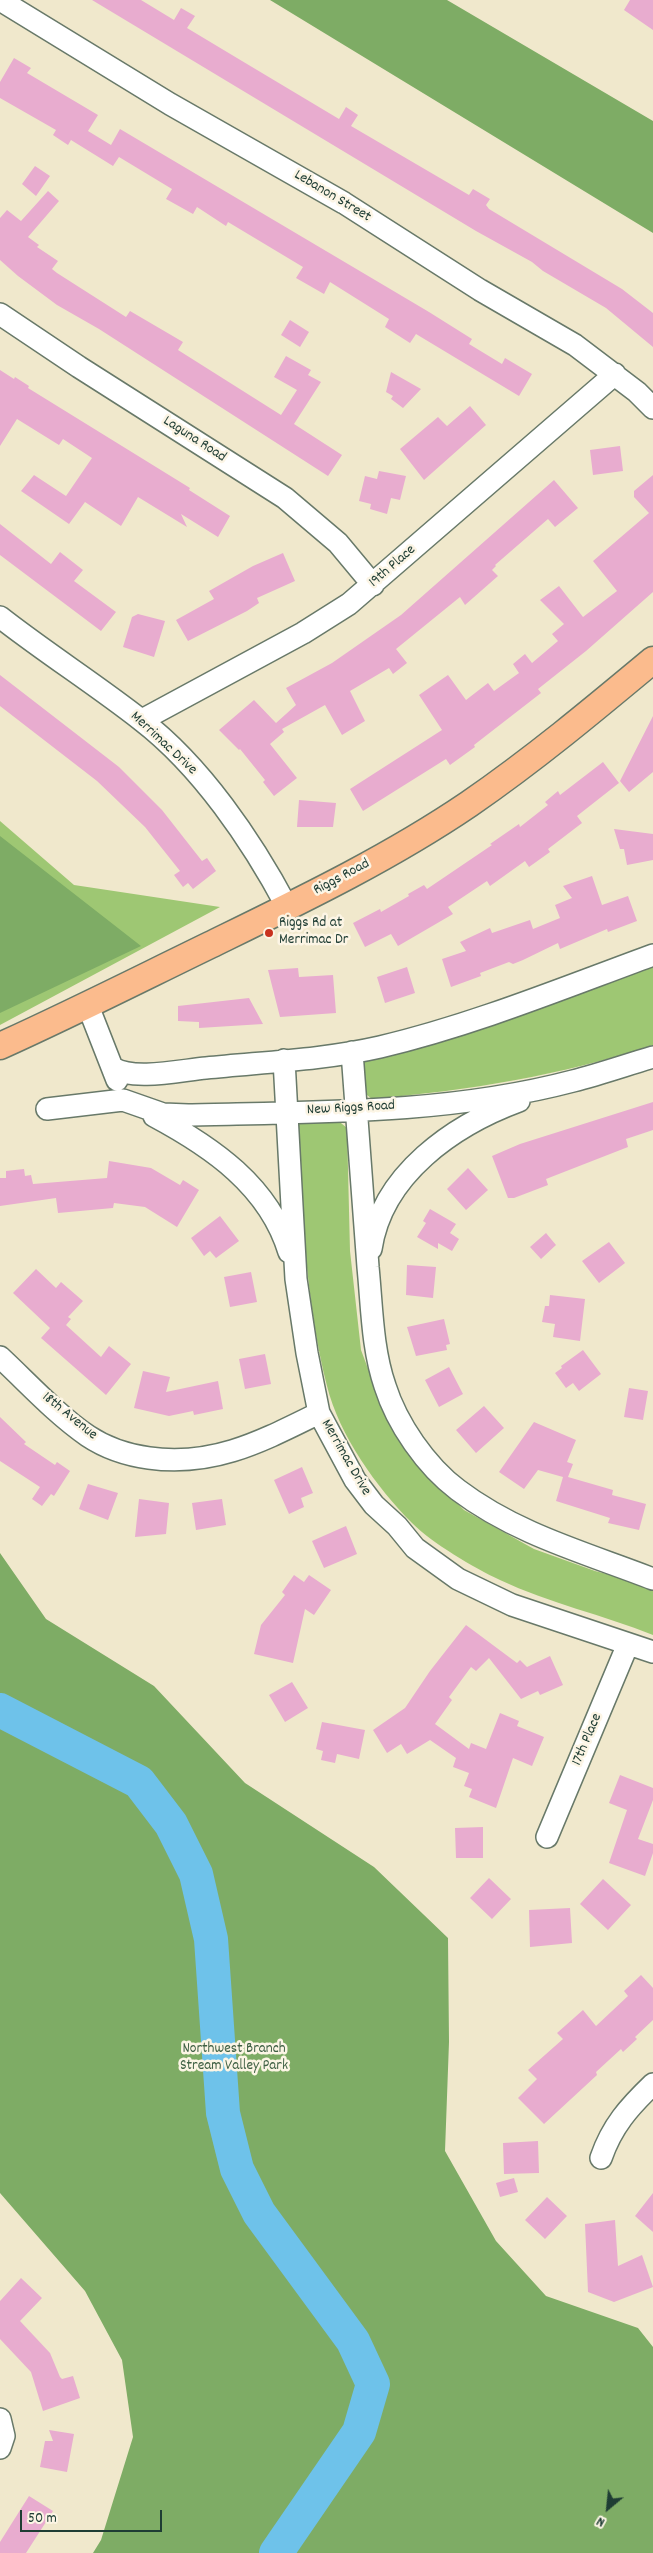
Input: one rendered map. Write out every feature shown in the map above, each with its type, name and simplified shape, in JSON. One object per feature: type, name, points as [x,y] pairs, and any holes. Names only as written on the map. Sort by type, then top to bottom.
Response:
[{"type":"main road","name":"Riggs Road","points":[[0,1046],[88,1006],[287,907],[396,849],[468,805],[518,769],[653,660]]},
{"type":"street","name":"Lebanon Street","points":[[0,0],[170,104],[344,202],[480,290],[575,345],[615,374],[653,408]]},
{"type":"street","name":"Laguna Road","points":[[0,314],[78,367],[285,498],[338,543],[373,584]]},
{"type":"street","name":"19th Place","points":[[142,720],[331,617],[373,584],[615,374]]},
{"type":"street","name":"Merrimac Drive","points":[[0,617],[41,649],[142,720],[206,785],[264,863],[287,907]]},
{"type":"street","points":[[113,1068],[129,1074],[157,1073],[352,1052],[481,1018],[653,955]]},
{"type":"street","points":[[88,1006],[113,1068],[123,1100],[182,1131],[221,1156],[251,1187],[276,1221],[285,1240],[296,1279]]},
{"type":"street","points":[[352,1052],[372,1324],[385,1388],[410,1437],[440,1474],[472,1500],[520,1528],[572,1550],[653,1579]]},
{"type":"street","name":"New Riggs Road","points":[[47,1110],[123,1100],[163,1114],[357,1110],[485,1098],[572,1081],[653,1057]]},
{"type":"street","name":"Merrimac Drive","points":[[284,1060],[296,1279],[307,1353],[319,1413],[355,1480],[374,1505],[397,1526],[415,1548],[435,1564],[477,1589],[503,1602],[653,1652]]},
{"type":"street","points":[[368,1266],[372,1245],[382,1215],[407,1175],[430,1150],[469,1123],[491,1112],[572,1081]]},
{"type":"street","name":"18th Avenue","points":[[0,1357],[70,1422],[89,1437],[126,1454],[164,1460],[187,1461],[208,1458],[229,1453],[261,1441],[319,1413]]},
{"type":"street","name":"17th Place","points":[[547,1837],[628,1644]]},
{"type":"street","points":[[601,2158],[608,2136],[629,2108],[653,2084]]},
{"type":"street","points":[[0,2419],[4,2436],[0,2448]]},
{"type":"green space","points":[[270,0],[447,0],[653,121],[653,233]]},
{"type":"green space","points":[[0,821],[74,885],[220,907],[0,1025]]},
{"type":"green space","points":[[0,836],[141,946],[0,1013]]},
{"type":"green space","points":[[653,966],[653,1045],[584,1065],[479,1086],[372,1099],[362,1091],[359,1069],[366,1057]]},
{"type":"green space","points":[[336,1119],[347,1128],[350,1251],[361,1350],[388,1422],[428,1474],[464,1510],[534,1549],[595,1571],[653,1586],[653,1635],[519,1588],[466,1562],[420,1531],[386,1494],[361,1460],[340,1423],[327,1386],[320,1355],[306,1260],[296,1132],[300,1122]]},
{"type":"green space","name":"Northwest Branch Stream Valley Park","points":[[0,1553],[46,1619],[154,1686],[245,1783],[374,1867],[448,1938],[449,2042],[445,2151],[496,2241],[546,2296],[638,2328],[653,2347],[653,2553],[93,2553],[101,2540],[133,2437],[122,2360],[85,2291],[0,2193]]},
{"type":"building","points":[[92,0],[141,0],[174,20],[181,8],[195,16],[187,28],[242,61],[339,119],[346,107],[358,115],[351,126],[469,195],[473,189],[490,199],[486,205],[489,209],[622,289],[653,313],[653,347],[606,308],[543,271],[532,262],[476,231]]},
{"type":"building","points":[[630,0],[653,0],[653,30],[624,10]]},
{"type":"building","points":[[14,58],[31,68],[27,73],[98,115],[88,131],[111,145],[120,129],[429,312],[472,339],[469,344],[502,364],[505,358],[532,374],[519,396],[416,334],[410,343],[385,327],[389,319],[330,282],[324,294],[296,278],[303,267],[228,222],[226,226],[197,207],[193,214],[166,199],[172,189],[119,157],[113,166],[71,140],[68,145],[53,135],[56,130],[0,98],[0,82]]},
{"type":"building","points":[[35,166],[50,176],[36,196],[22,184]]},
{"type":"building","points":[[48,191],[59,201],[28,237],[39,245],[37,247],[58,261],[52,269],[57,273],[126,317],[130,311],[183,342],[178,350],[281,415],[297,390],[274,377],[286,356],[311,370],[308,375],[321,382],[294,424],[342,455],[328,476],[99,329],[57,305],[0,260],[0,218],[7,210],[21,221]]},
{"type":"building","points":[[290,320],[309,332],[300,347],[281,335]]},
{"type":"building","points":[[0,370],[14,379],[15,377],[29,386],[28,388],[190,488],[189,490],[230,516],[218,537],[181,514],[187,527],[138,497],[121,526],[85,502],[69,524],[21,491],[34,475],[66,496],[92,458],[63,439],[59,445],[17,419],[0,446]]},
{"type":"building","points":[[391,372],[421,389],[403,408],[391,399],[393,396],[386,392]]},
{"type":"building","points":[[470,406],[486,425],[424,480],[400,449],[438,417],[447,426]]},
{"type":"building","points":[[620,446],[623,471],[593,475],[590,450]]},
{"type":"building","points":[[379,471],[406,476],[400,500],[391,498],[387,514],[370,509],[371,504],[359,501],[365,476],[377,479]]},
{"type":"building","points":[[653,475],[653,592],[586,651],[538,689],[541,693],[474,745],[475,747],[450,765],[446,759],[363,811],[350,789],[442,730],[419,695],[448,675],[466,700],[488,683],[494,691],[519,673],[513,664],[525,654],[532,663],[558,641],[552,634],[564,624],[540,600],[559,586],[583,617],[617,591],[593,561],[649,513],[634,497],[634,491]]},
{"type":"building","points":[[554,480],[578,508],[555,527],[548,519],[495,565],[492,570],[498,576],[465,605],[460,597],[396,649],[407,663],[393,674],[389,668],[350,691],[365,721],[342,735],[325,705],[282,729],[284,732],[270,744],[297,778],[274,796],[263,782],[265,780],[240,749],[219,730],[254,700],[276,723],[296,705],[286,688],[332,663],[401,615]]},
{"type":"building","points":[[0,524],[51,564],[60,552],[83,570],[74,581],[116,612],[101,631],[0,555]]},
{"type":"building","points":[[283,553],[295,581],[257,598],[259,603],[247,611],[188,641],[176,620],[214,599],[209,591],[253,566]]},
{"type":"building","points":[[138,614],[165,621],[154,657],[123,647],[132,617]]},
{"type":"building","points":[[0,675],[119,767],[162,810],[202,861],[207,858],[216,871],[193,889],[188,883],[183,887],[174,875],[180,871],[145,827],[97,781],[0,706]]},
{"type":"building","points":[[653,716],[653,772],[629,792],[620,781]]},
{"type":"building","points":[[603,762],[619,783],[577,816],[582,823],[548,849],[550,852],[529,867],[525,861],[490,886],[487,881],[448,907],[453,914],[398,946],[391,934],[365,947],[353,923],[380,909],[381,912],[424,885],[427,889],[492,845],[490,844],[519,824],[520,827],[548,805],[545,802],[558,791],[560,795]]},
{"type":"building","points":[[299,800],[336,803],[333,827],[297,827]]},
{"type":"building","points":[[614,829],[653,834],[653,860],[627,865],[624,849],[620,849]]},
{"type":"building","points":[[592,876],[602,905],[628,896],[637,921],[608,932],[607,929],[560,949],[558,943],[523,960],[513,964],[509,962],[480,973],[481,976],[451,987],[442,959],[466,951],[460,942],[490,928],[492,933],[530,920],[533,929],[560,918],[555,905],[572,898],[563,886]]},
{"type":"building","points":[[407,967],[415,993],[385,1003],[377,977]]},
{"type":"building","points":[[298,968],[299,977],[333,975],[336,1013],[280,1017],[268,970]]},
{"type":"building","points":[[249,998],[263,1024],[199,1028],[199,1022],[178,1021],[178,1006]]},
{"type":"building","points":[[653,1102],[653,1130],[626,1139],[628,1147],[546,1179],[548,1185],[514,1198],[508,1198],[492,1156],[520,1144]]},
{"type":"building","points":[[109,1161],[151,1168],[180,1185],[183,1180],[199,1190],[177,1227],[145,1207],[114,1203],[113,1208],[58,1213],[56,1198],[0,1206],[0,1178],[6,1178],[6,1171],[24,1169],[25,1176],[31,1175],[33,1184],[107,1178]]},
{"type":"building","points":[[468,1168],[488,1190],[466,1210],[447,1189]]},
{"type":"building","points":[[430,1209],[456,1224],[450,1233],[459,1239],[452,1251],[438,1243],[438,1249],[417,1237],[426,1223],[423,1221]]},
{"type":"building","points":[[220,1216],[239,1241],[216,1258],[210,1251],[204,1256],[191,1238]]},
{"type":"building","points":[[546,1233],[556,1245],[541,1259],[530,1247]]},
{"type":"building","points":[[609,1242],[625,1263],[599,1283],[582,1261]]},
{"type":"building","points":[[407,1265],[436,1267],[433,1298],[406,1295]]},
{"type":"building","points":[[36,1269],[56,1288],[61,1282],[83,1301],[68,1317],[71,1319],[66,1325],[101,1357],[109,1346],[131,1364],[106,1395],[41,1338],[50,1328],[13,1293]]},
{"type":"building","points":[[251,1272],[257,1302],[230,1307],[224,1277]]},
{"type":"building","points":[[550,1295],[585,1299],[580,1341],[553,1337],[555,1324],[542,1322],[545,1306],[549,1306]]},
{"type":"building","points":[[444,1319],[450,1344],[446,1345],[447,1350],[416,1356],[407,1327]]},
{"type":"building","points":[[583,1350],[601,1374],[579,1391],[573,1383],[566,1388],[555,1373],[562,1368],[561,1366]]},
{"type":"building","points":[[265,1354],[271,1384],[245,1389],[239,1359]]},
{"type":"building","points":[[449,1367],[463,1394],[439,1407],[425,1380]]},
{"type":"building","points":[[143,1371],[170,1377],[166,1392],[218,1381],[223,1409],[194,1415],[193,1411],[169,1416],[134,1408]]},
{"type":"building","points":[[629,1388],[648,1391],[643,1420],[624,1417]]},
{"type":"building","points":[[484,1406],[504,1428],[476,1453],[456,1430]]},
{"type":"building","points":[[0,1417],[26,1442],[24,1444],[55,1465],[57,1462],[70,1471],[54,1496],[51,1494],[42,1506],[32,1499],[40,1487],[0,1461]]},
{"type":"building","points":[[534,1422],[576,1440],[567,1462],[573,1464],[568,1477],[613,1490],[612,1495],[646,1504],[639,1530],[608,1523],[610,1518],[556,1501],[563,1477],[538,1470],[524,1489],[499,1472]]},
{"type":"building","points":[[302,1467],[313,1493],[301,1498],[304,1507],[289,1514],[274,1480]]},
{"type":"building","points":[[88,1484],[118,1493],[108,1520],[79,1509]]},
{"type":"building","points":[[139,1499],[169,1503],[166,1534],[135,1537]]},
{"type":"building","points":[[222,1499],[226,1525],[196,1530],[192,1503]]},
{"type":"building","points":[[346,1526],[357,1554],[324,1568],[312,1541]]},
{"type":"building","points":[[294,1575],[304,1582],[309,1575],[331,1590],[314,1615],[305,1609],[293,1663],[254,1654],[261,1625],[285,1595],[282,1592]]},
{"type":"building","points":[[466,1625],[517,1663],[520,1660],[527,1667],[550,1656],[563,1685],[540,1695],[538,1691],[521,1699],[489,1658],[476,1671],[471,1667],[449,1697],[452,1700],[435,1724],[469,1749],[471,1743],[486,1749],[500,1713],[519,1721],[517,1726],[544,1737],[532,1766],[513,1758],[496,1808],[469,1797],[472,1789],[464,1786],[469,1773],[453,1767],[456,1758],[430,1740],[407,1754],[401,1744],[387,1753],[373,1730],[405,1708],[430,1671]]},
{"type":"building","points":[[292,1682],[308,1708],[285,1722],[269,1695]]},
{"type":"building","points":[[322,1722],[365,1730],[359,1759],[337,1754],[335,1763],[321,1760],[323,1751],[316,1749]]},
{"type":"building","points":[[620,1775],[653,1788],[653,1800],[638,1839],[653,1844],[653,1853],[645,1876],[609,1863],[627,1810],[609,1803]]},
{"type":"building","points":[[483,1827],[483,1858],[456,1858],[455,1828]]},
{"type":"building","points":[[489,1878],[511,1899],[492,1919],[470,1898]]},
{"type":"building","points":[[603,1879],[631,1905],[608,1930],[580,1904]]},
{"type":"building","points":[[570,1908],[572,1943],[530,1947],[529,1910]]},
{"type":"building","points":[[641,1975],[653,1988],[653,2020],[635,2037],[637,2039],[623,2052],[621,2049],[596,2072],[597,2075],[544,2124],[518,2098],[537,2079],[528,2070],[563,2039],[557,2033],[583,2010],[596,2026],[628,1996],[624,1991]]},
{"type":"building","points":[[538,2141],[539,2173],[504,2174],[503,2143]]},
{"type":"building","points":[[514,2178],[518,2192],[500,2197],[496,2183]]},
{"type":"building","points":[[653,2193],[653,2232],[635,2216]]},
{"type":"building","points":[[547,2197],[567,2216],[545,2239],[525,2220]]},
{"type":"building","points":[[615,2220],[618,2266],[642,2255],[653,2287],[614,2302],[588,2292],[585,2224]]},
{"type":"building","points":[[21,2278],[42,2298],[20,2321],[50,2353],[60,2377],[62,2379],[73,2376],[80,2398],[43,2411],[31,2372],[0,2339],[0,2301]]},
{"type":"building","points":[[49,2430],[74,2434],[67,2472],[40,2467],[45,2441],[53,2441]]},
{"type":"building","points":[[29,2496],[53,2511],[26,2553],[0,2553],[0,2542]]},
{"type":"waterway","points":[[0,1710],[139,1782],[171,1824],[196,1874],[211,1939],[223,2113],[237,2169],[259,2213],[353,2341],[373,2384],[359,2432],[276,2553]]},
{"type":"place","name":"Riggs Rd at Merrimac Dr","points":[[269,933]]}]
